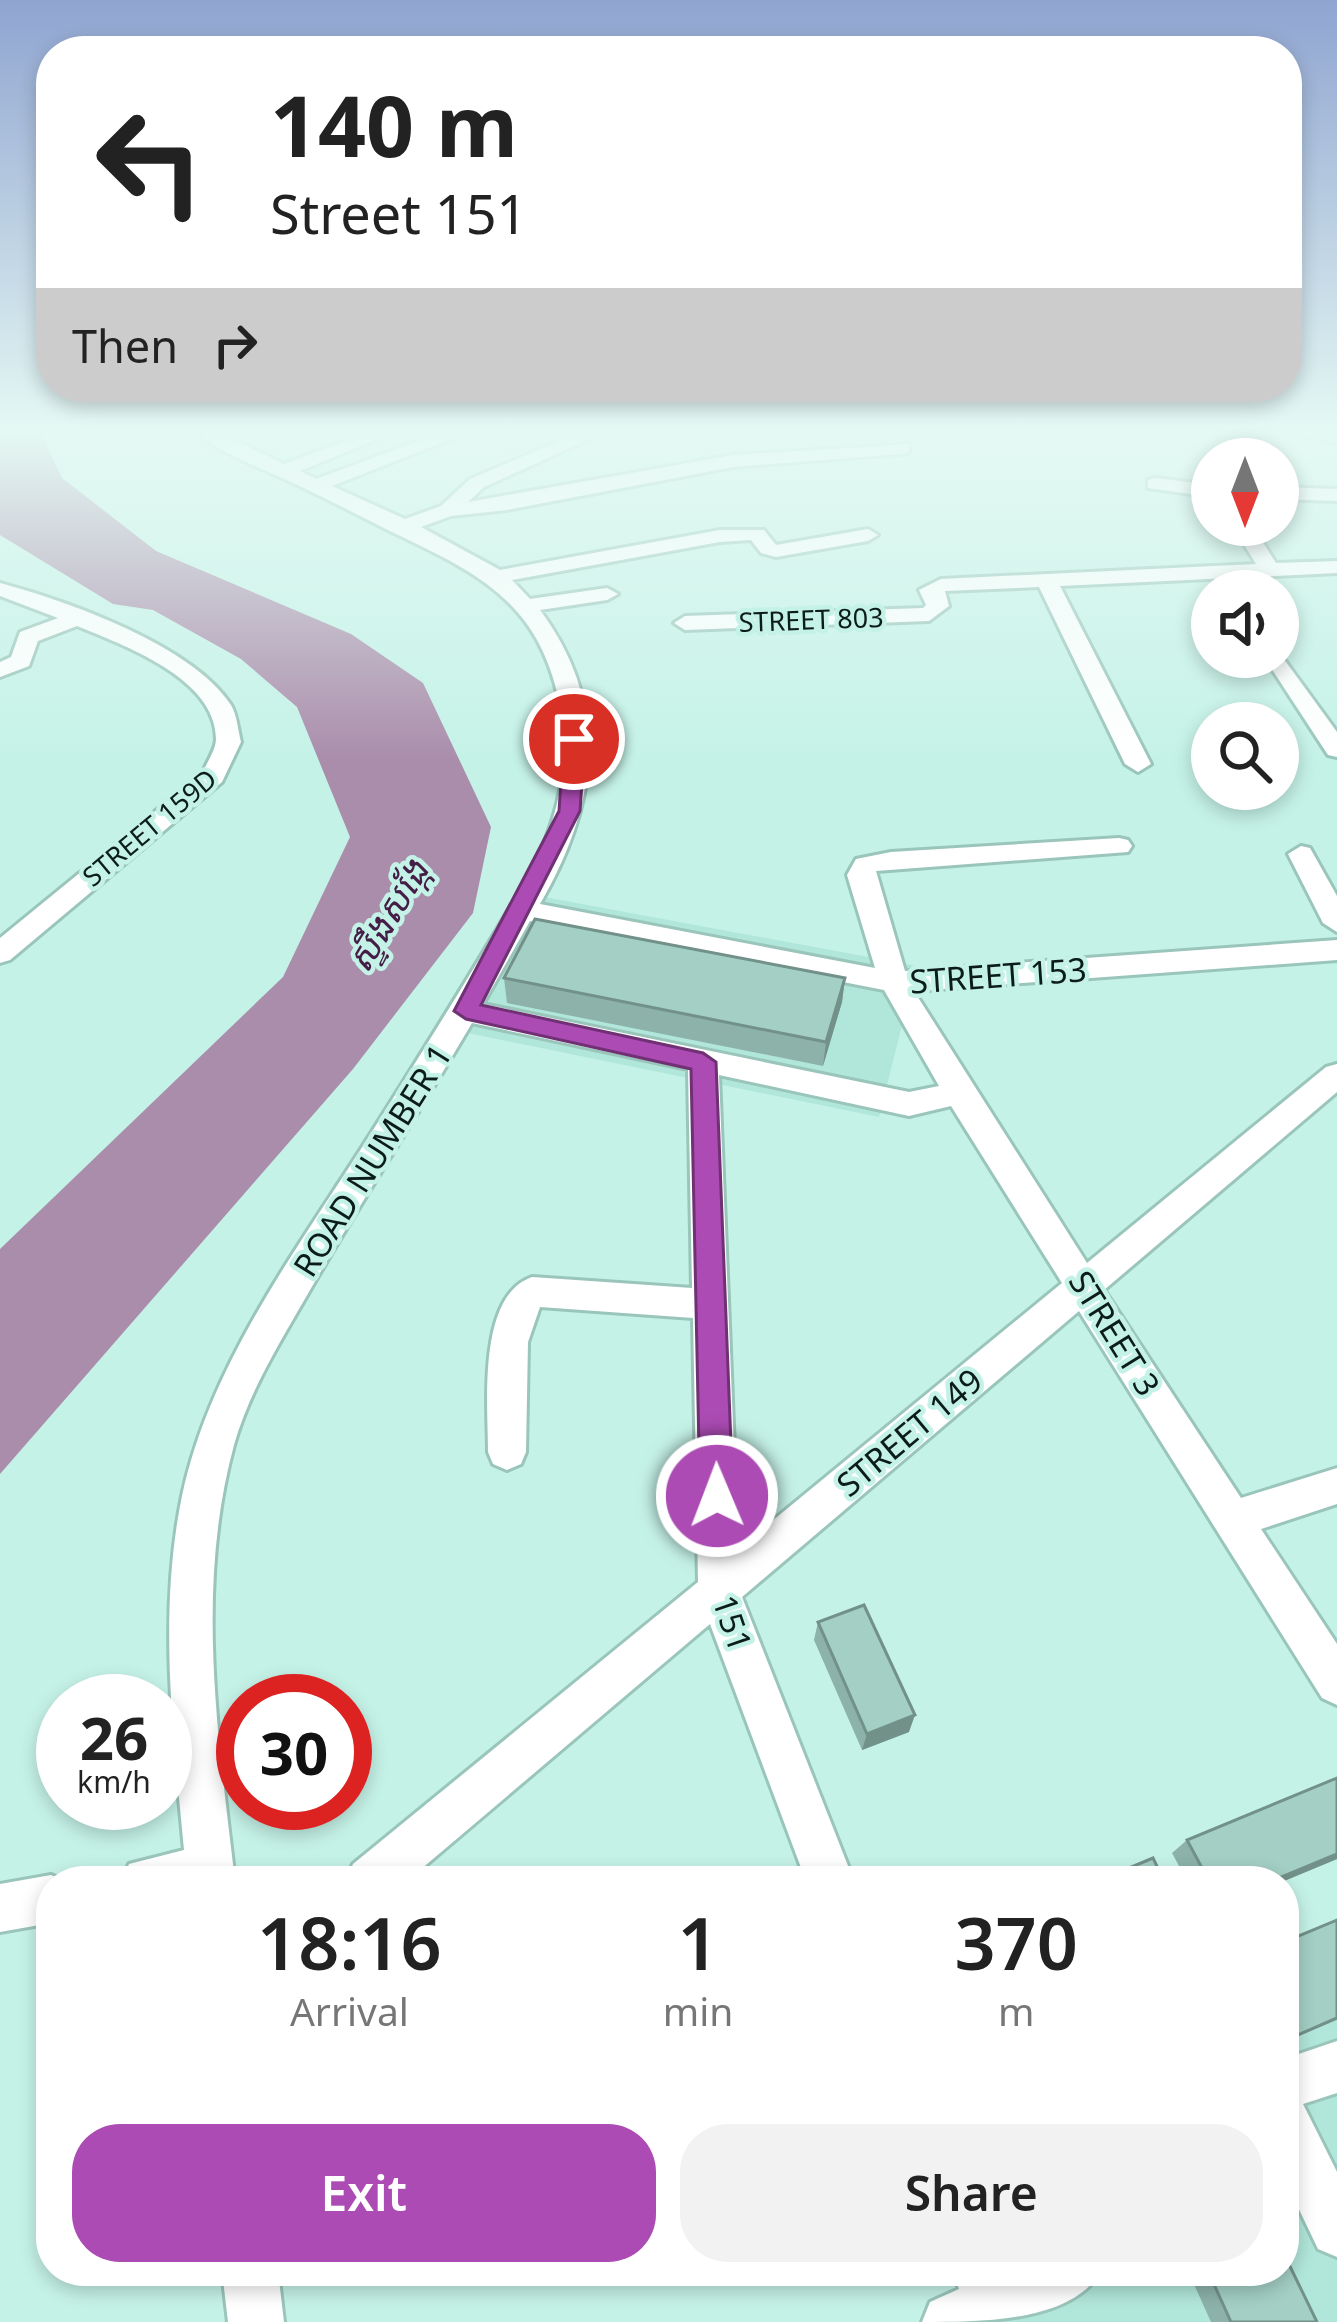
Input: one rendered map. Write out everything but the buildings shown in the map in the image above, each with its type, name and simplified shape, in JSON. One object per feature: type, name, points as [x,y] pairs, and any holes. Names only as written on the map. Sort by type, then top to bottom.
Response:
[{"type":"street","name":"ROAD NUMBER 1","points":[[209,1866],[190,1636],[190,1578],[195,1528],[217,1438],[236,1388],[286,1299],[380,1141],[466,1011],[570,811],[575,776],[571,705],[546,635],[496,577],[428,542]]},
{"type":"street","points":[[496,577],[685,542]]},
{"type":"street","points":[[766,542],[776,551],[826,542]]},
{"type":"street","points":[[1255,546],[1269,568]]},
{"type":"street","name":"STREET 803","points":[[1238,570],[1337,567]]},
{"type":"street","name":"STREET 803","points":[[685,623],[929,614],[938,606],[933,586],[1191,573]]},
{"type":"street","points":[[1046,580],[1138,764]]},
{"type":"street","name":"STREET 159D","points":[[0,589],[170,661],[216,698],[227,720],[230,743],[226,760],[213,777],[0,953]]},
{"type":"street","points":[[524,606],[607,594]]},
{"type":"street","points":[[0,670],[21,662],[28,637],[73,620]]},
{"type":"street","points":[[1289,678],[1337,750]]},
{"type":"street","name":"STREET 3","points":[[1119,846],[866,865],[861,875],[894,982],[958,1093],[1337,1684]]},
{"type":"street","points":[[1300,854],[1337,944]]},
{"type":"street","name":"STREET 153","points":[[521,910],[894,982],[1337,944]]},
{"type":"street","points":[[466,1011],[909,1103],[958,1093]]},
{"type":"street","name":"151","points":[[703,1062],[718,1591],[824,1866]]},
{"type":"street","name":"STREET 149","points":[[388,1866],[1337,1075]]},
{"type":"street","points":[[507,1452],[510,1332],[519,1301],[532,1292],[713,1304]]},
{"type":"street","points":[[1233,1519],[1337,1486]]},
{"type":"street","points":[[0,1908],[36,1902]]},
{"type":"street","points":[[1299,2081],[1337,2067]]},
{"type":"street","points":[[1299,2152],[1337,2230]]},
{"type":"street","points":[[252,2286],[256,2322]]},
{"type":"street","points":[[984,2308],[1037,2286]]},
{"type":"shaded area","points":[[528,894],[917,966],[879,1117],[453,1030]]},
{"type":"shaded area","points":[[1337,1925],[1337,2322],[1004,2322],[991,2286],[1299,2286],[1299,1941]]},
{"type":"water","name":"ស្ទឹងសង្កែ","points":[[12,542],[145,542],[351,634],[423,683],[491,827],[473,913],[353,1069],[0,1474],[0,1249],[283,977],[350,837],[297,707],[241,659],[153,610],[113,604]]},
{"type":"route","points":[[574,739],[570,811],[466,1011],[703,1062],[717,1496]]}]
